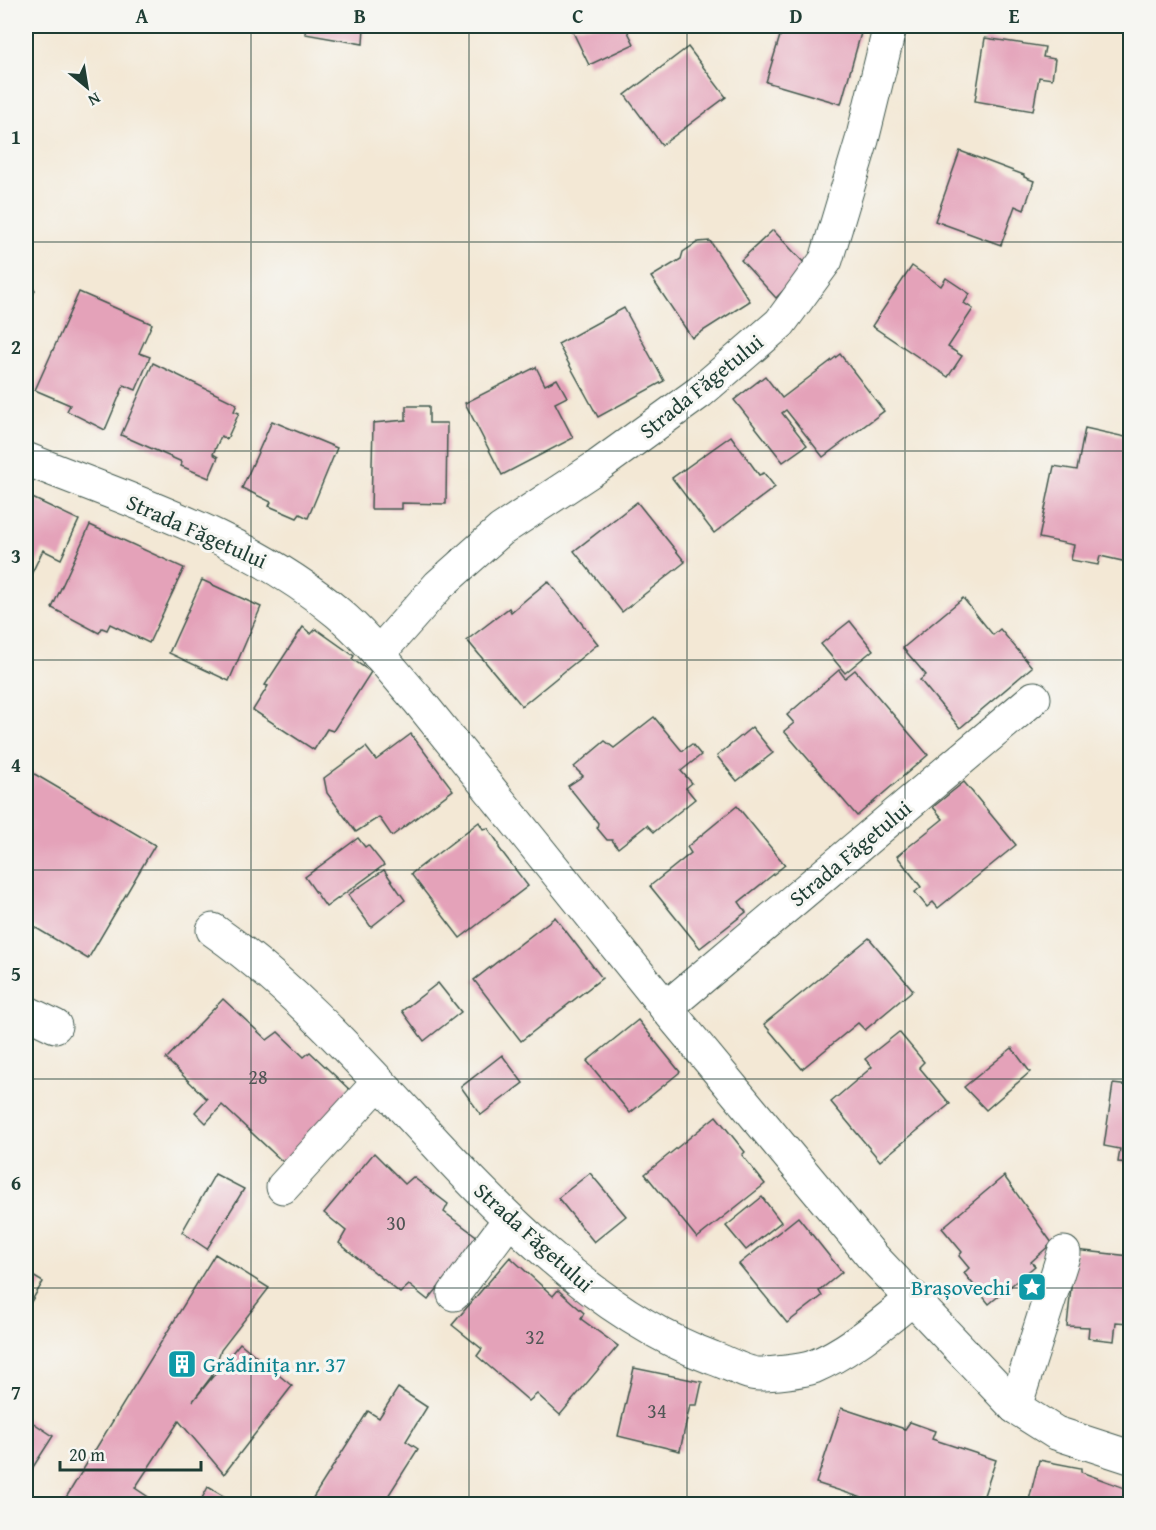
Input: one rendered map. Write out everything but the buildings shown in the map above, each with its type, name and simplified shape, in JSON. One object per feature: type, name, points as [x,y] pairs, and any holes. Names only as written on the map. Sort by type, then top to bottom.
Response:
[{"type":"street","name":"Strada Făgetului","points":[[378,654],[439,585],[501,530],[598,466],[700,392],[780,323],[826,260],[862,140],[890,26]]},
{"type":"street","name":"Strada Făgetului","points":[[26,459],[199,528],[276,567],[338,614],[378,654],[666,1008],[872,1254],[1015,1407],[1056,1433],[1131,1457]]},
{"type":"street","name":"Strada Făgetului","points":[[666,1008],[1034,698]]},
{"type":"street","name":"Strada Făgetului","points":[[213,930],[249,955],[296,998],[509,1220],[586,1287],[649,1328],[695,1351],[758,1374],[811,1368],[853,1346],[914,1298]]},
{"type":"street","points":[[26,1012],[55,1026]]},
{"type":"street","points":[[283,1187],[378,1083]]},
{"type":"street","points":[[454,1294],[509,1220]]},
{"type":"street","points":[[1015,1407],[1064,1252]]},
{"type":"place","name":"Brașovechi","points":[[1032,1287]]},
{"type":"place","name":"Grădinița nr. 37","points":[[182,1364]]}]
